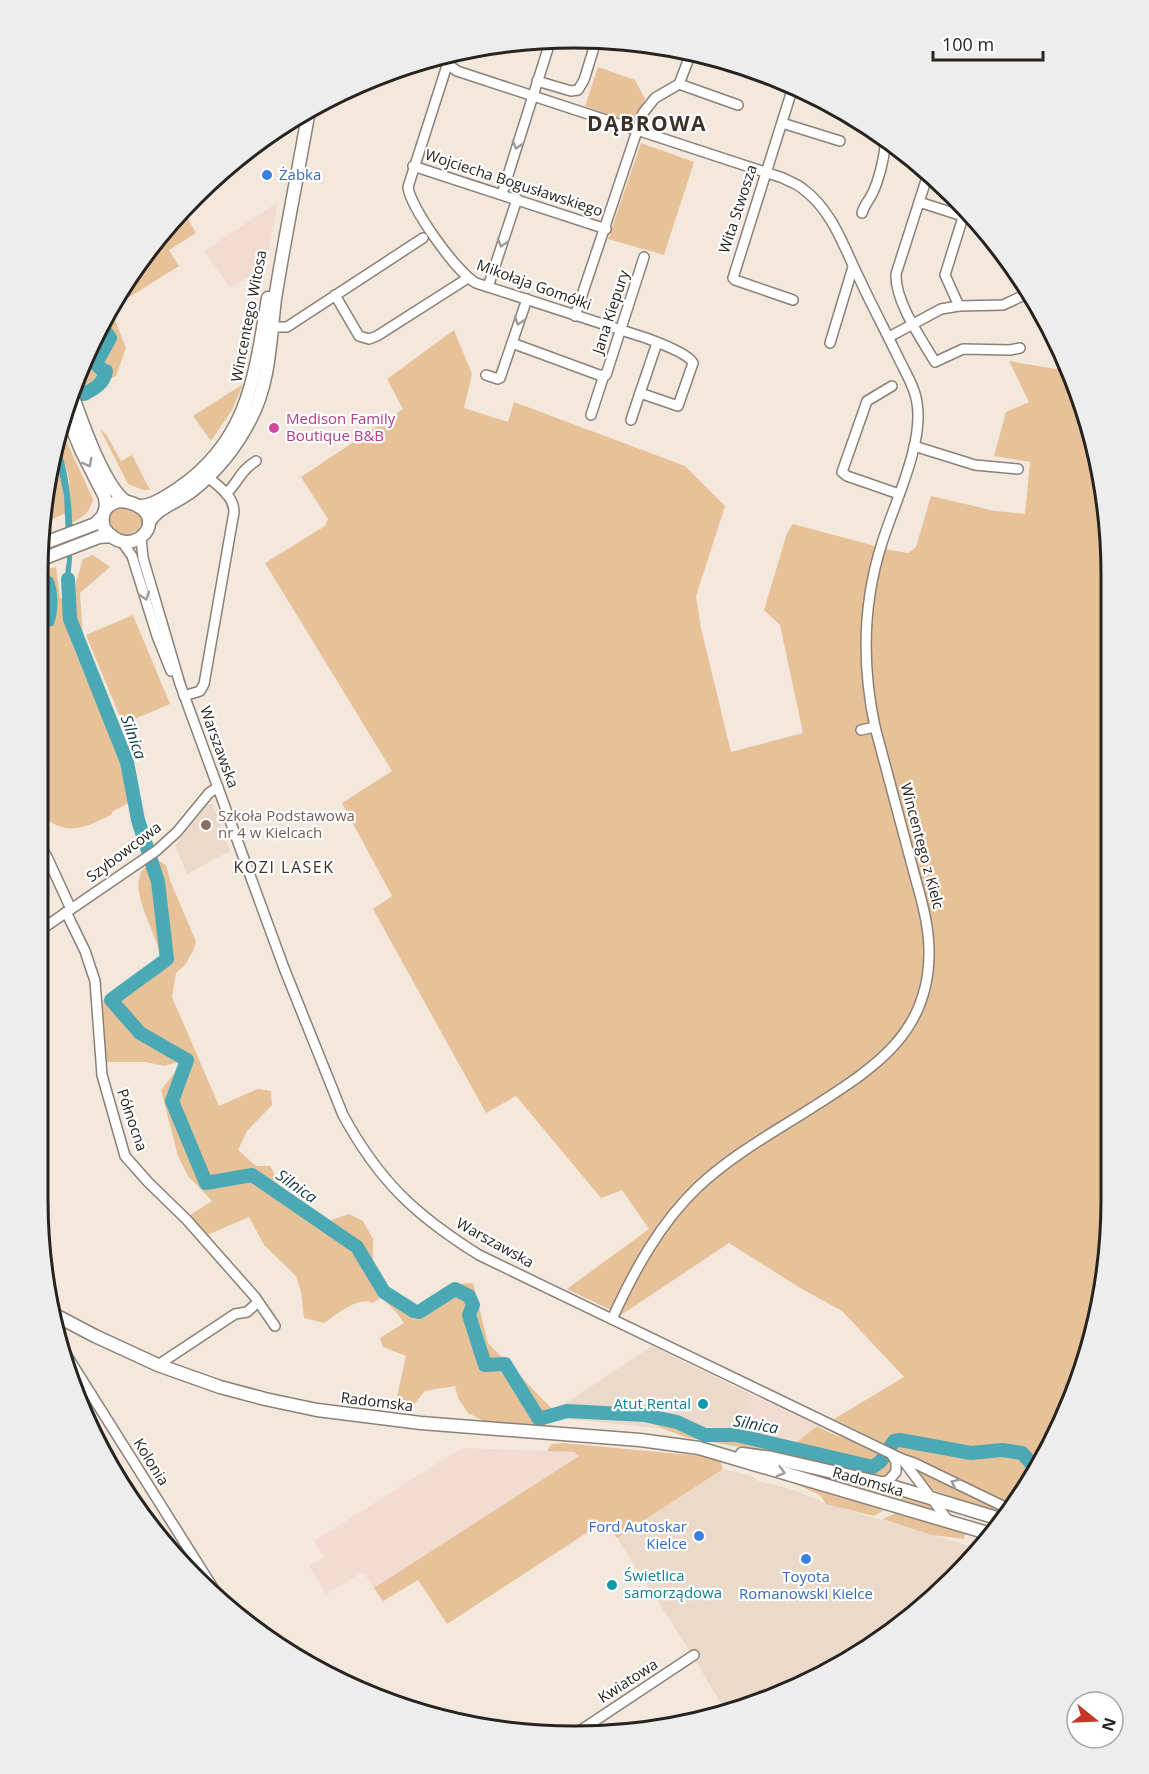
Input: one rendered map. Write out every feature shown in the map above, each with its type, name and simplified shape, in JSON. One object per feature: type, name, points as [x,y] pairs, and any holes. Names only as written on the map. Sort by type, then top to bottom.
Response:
[{"type":"main road","name":"Wincentego Witosa","points":[[150,522],[155,514],[187,495],[208,477],[228,455],[251,419],[264,380],[307,121]]},
{"type":"main road","name":"Wincentego Witosa","points":[[138,506],[145,506],[162,498],[202,469],[230,434],[247,402],[252,387],[299,126]]},
{"type":"main road","points":[[49,556],[104,535],[130,543],[141,538],[150,522],[145,511],[119,496],[74,411]]},
{"type":"main road","points":[[74,413],[81,450],[105,497],[104,528],[117,539]]},
{"type":"main road","points":[[49,541],[95,524],[115,502],[125,501]]},
{"type":"main road","name":"Radomska","points":[[63,1323],[158,1365],[234,1391],[317,1410],[476,1429],[640,1440],[726,1451],[772,1458],[881,1483]]},
{"type":"main road","name":"Radomska","points":[[711,1450],[730,1458],[947,1519]]},
{"type":"main road","points":[[881,1483],[994,1517]]},
{"type":"main road","points":[[947,1519],[983,1531]]},
{"type":"street","points":[[502,194],[547,49]]},
{"type":"street","points":[[537,81],[571,91],[578,90],[584,80],[593,49]]},
{"type":"street","points":[[575,316],[643,113],[650,102],[679,84],[688,61]]},
{"type":"street","name":"Wincentego z Kielc","points":[[447,65],[457,71],[766,173],[803,188],[820,205],[841,237],[853,267],[909,379],[917,403],[918,424],[914,446],[874,572],[867,620],[867,673],[875,727],[927,923],[930,952],[928,972],[917,1011],[902,1037],[875,1066],[732,1159],[694,1191],[644,1256],[612,1319]]},
{"type":"street","name":"Mikołaja Gomółki","points":[[447,65],[408,184],[411,201],[453,262],[468,278],[488,287],[657,343],[688,357],[693,362],[678,406],[640,393]]},
{"type":"street","points":[[679,84],[738,105]]},
{"type":"street","name":"Wita Stwosza","points":[[791,95],[733,278],[793,300]]},
{"type":"street","points":[[782,123],[840,141]]},
{"type":"street","points":[[862,213],[875,185],[885,150]]},
{"type":"street","name":"Wojciecha Bogusławskiego","points":[[413,166],[606,229]]},
{"type":"street","points":[[925,182],[896,274],[898,292],[913,324],[935,362],[963,349],[1010,350],[1020,348]]},
{"type":"street","points":[[488,287],[517,199]]},
{"type":"street","points":[[919,202],[960,216]]},
{"type":"street","points":[[959,306],[945,275],[962,219]]},
{"type":"street","points":[[272,327],[286,327],[423,238]]},
{"type":"street","name":"Jana Kiepury","points":[[591,416],[644,257]]},
{"type":"street","points":[[830,343],[853,267]]},
{"type":"street","points":[[335,295],[359,336],[369,339],[468,278]]},
{"type":"street","points":[[889,338],[936,311],[959,306],[1003,305],[1021,297]]},
{"type":"street","points":[[486,375],[500,378],[527,299]]},
{"type":"street","name":"Jana Kiepury","points":[[512,343],[604,375]]},
{"type":"street","points":[[631,420],[657,343]]},
{"type":"street","points":[[892,386],[867,401],[842,472],[847,476],[899,494]]},
{"type":"street","points":[[914,446],[975,465],[1018,469]]},
{"type":"street","points":[[226,494],[235,485],[244,469],[256,461]]},
{"type":"street","points":[[184,696],[201,690],[206,676],[234,512],[232,502],[208,477]]},
{"type":"street","name":"Warszawska","points":[[141,538],[143,558],[184,696],[332,1091],[353,1134],[399,1194],[448,1235],[479,1255],[902,1460],[914,1463],[1002,1506]]},
{"type":"street","name":"Warszawska","points":[[117,539],[132,556],[162,649],[173,675],[180,684]]},
{"type":"street","points":[[861,730],[875,727]]},
{"type":"street","name":"Szybowcowa","points":[[48,925],[156,851],[172,837],[209,793],[218,787]]},
{"type":"street","name":"Północna","points":[[48,859],[95,981],[102,1075],[125,1156],[187,1220],[258,1302],[275,1326]]},
{"type":"street","points":[[158,1365],[236,1314],[247,1312],[258,1302]]},
{"type":"street","name":"Kolonia","points":[[77,1373],[204,1574]]},
{"type":"street","points":[[881,1483],[889,1480],[896,1472],[896,1462],[892,1455]]},
{"type":"street","name":"Warszawska","points":[[902,1460],[947,1519]]},
{"type":"street","name":"Kwiatowa","points":[[588,1726],[694,1655]]},
{"type":"shaded area","points":[[598,67],[635,80],[645,99],[636,119],[630,122],[585,106]]},
{"type":"shaded area","points":[[641,143],[694,162],[664,255],[608,239]]},
{"type":"shaded area","points":[[278,202],[266,265],[230,288],[204,251]]},
{"type":"shaded area","points":[[187,218],[196,233],[169,250],[179,266],[127,299],[157,254]]},
{"type":"shaded area","points":[[115,319],[126,348],[116,376],[108,380],[88,401],[82,389],[98,351],[102,349],[101,345]]},
{"type":"shaded area","points":[[454,330],[472,374],[464,408],[508,422],[514,402],[685,466],[725,506],[696,596],[701,628],[731,752],[803,733],[780,625],[764,610],[787,533],[793,524],[908,553],[916,547],[931,496],[995,511],[1025,514],[1030,462],[994,456],[1006,412],[1029,402],[1009,361],[1059,368],[1083,438],[1091,472],[1100,540],[1100,1234],[1091,1302],[1073,1369],[1047,1432],[1004,1503],[834,1419],[904,1377],[842,1311],[729,1243],[621,1315],[567,1289],[649,1229],[622,1190],[601,1198],[516,1096],[486,1113],[373,909],[392,896],[342,803],[392,771],[265,563],[325,526],[328,519],[301,477],[403,409],[387,379]]},
{"type":"shaded area","points":[[243,384],[232,410],[211,441],[193,416]]},
{"type":"shaded area","points":[[100,429],[106,434],[121,461],[132,455],[150,490],[143,490],[128,484]]},
{"type":"shaded area","points":[[66,438],[93,499],[85,514],[71,523],[69,479],[62,454]]},
{"type":"shaded area","points":[[59,468],[62,480],[66,513],[51,520]]},
{"type":"shaded area","points":[[126,508],[141,515],[142,521],[139,529],[128,535],[109,527],[112,513]]},
{"type":"shaded area","points":[[93,555],[110,567],[80,593],[83,639],[72,644],[124,770],[129,803],[92,824],[66,828],[48,820],[48,626],[53,626],[48,597],[48,569],[56,567],[60,598],[71,599],[83,559]]},
{"type":"shaded area","points":[[133,615],[170,704],[123,724],[86,635]]},
{"type":"shaded area","name":"Szkoła Podstawowa nr 4 w Kielcach","points":[[208,804],[213,804],[230,851],[187,874],[175,845]]},
{"type":"shaded area","points":[[157,860],[166,865],[196,942],[185,965],[176,973],[172,997],[219,1106],[258,1089],[271,1091],[272,1105],[247,1131],[238,1150],[256,1166],[270,1166],[284,1192],[325,1222],[349,1214],[363,1221],[373,1239],[373,1268],[384,1292],[419,1310],[443,1290],[464,1283],[473,1283],[488,1343],[554,1411],[555,1418],[542,1427],[490,1424],[468,1413],[458,1398],[455,1386],[425,1391],[410,1409],[394,1410],[406,1356],[383,1347],[380,1338],[404,1323],[381,1297],[373,1303],[353,1304],[324,1323],[304,1318],[301,1292],[296,1276],[264,1245],[249,1217],[205,1236],[186,1218],[212,1201],[188,1176],[178,1156],[161,1090],[180,1066],[178,1062],[164,1066],[146,1062],[106,1062],[101,1002],[156,963],[160,957],[139,890],[142,871]]},
{"type":"shaded area","points":[[652,1346],[752,1395],[735,1429],[691,1426],[657,1428],[555,1418],[554,1411]]},
{"type":"shaded area","points":[[752,1395],[817,1426],[795,1444],[737,1432],[735,1429]]},
{"type":"shaded area","points":[[654,1416],[689,1424],[702,1430],[720,1433],[737,1432],[795,1444],[817,1426],[859,1443],[890,1460],[892,1468],[890,1474],[882,1477],[768,1452],[689,1438],[661,1428],[648,1421],[646,1417]]},
{"type":"shaded area","points":[[563,1443],[712,1457],[720,1461],[723,1469],[617,1538],[605,1521],[447,1624],[418,1580],[383,1601],[374,1588],[579,1456],[574,1452],[547,1451],[552,1444]]},
{"type":"shaded area","points":[[462,1448],[574,1452],[579,1456],[374,1588],[363,1572],[326,1594],[309,1566],[324,1557],[314,1541]]},
{"type":"shaded area","points":[[782,1466],[925,1501],[934,1510]]},
{"type":"shaded area","points":[[911,1467],[1000,1509],[998,1512],[927,1488]]},
{"type":"shaded area","points":[[723,1469],[788,1488],[825,1503],[971,1546],[922,1595],[867,1637],[807,1672],[776,1686],[722,1705],[617,1538]]},
{"type":"shaded area","points":[[775,1475],[879,1507],[883,1511],[874,1516],[826,1504],[820,1495]]},
{"type":"shaded area","points":[[896,1513],[964,1532],[965,1539],[932,1535],[882,1519]]},
{"type":"water","points":[[62,454],[69,488],[73,531],[68,620],[63,620],[62,596],[67,560],[64,496],[59,470]]},
{"type":"water","points":[[48,576],[52,577],[57,594],[53,626],[48,626]]},
{"type":"waterway","name":"Silnica","points":[[95,358],[99,358],[110,338],[107,333]]},
{"type":"waterway","name":"Silnica","points":[[84,394],[99,385],[105,375],[106,371],[93,361]]},
{"type":"waterway","name":"Silnica","points":[[68,579],[70,619],[127,762],[138,820],[158,882],[167,959],[111,1000],[140,1033],[187,1060],[172,1101],[206,1183],[252,1175],[357,1247],[384,1292],[414,1311],[419,1312],[455,1289],[469,1296],[473,1305],[469,1315],[485,1365],[505,1364],[539,1419],[567,1411],[644,1415],[677,1422],[705,1435],[736,1435],[873,1467],[881,1461],[894,1441],[900,1440],[971,1453],[1002,1450],[1022,1453],[1030,1462]]},
{"type":"place","name":"Żabka","points":[[267,175]]},
{"type":"place","name":"Medison Family Boutique B&B","points":[[274,428]]},
{"type":"place","name":"Szkoła Podstawowa nr 4 w Kielcach","points":[[206,825]]},
{"type":"place","name":"Atut Rental","points":[[703,1404]]},
{"type":"place","name":"Ford Autoskar Kielce","points":[[699,1536]]},
{"type":"place","name":"Toyota Romanowski Kielce","points":[[806,1559]]},
{"type":"place","name":"Świetlica samorządowa","points":[[612,1585]]},
{"type":"district","name":"DĄBROWA","points":[[647,124]]},
{"type":"district","name":"KOZI LASEK","points":[[284,867]]}]
